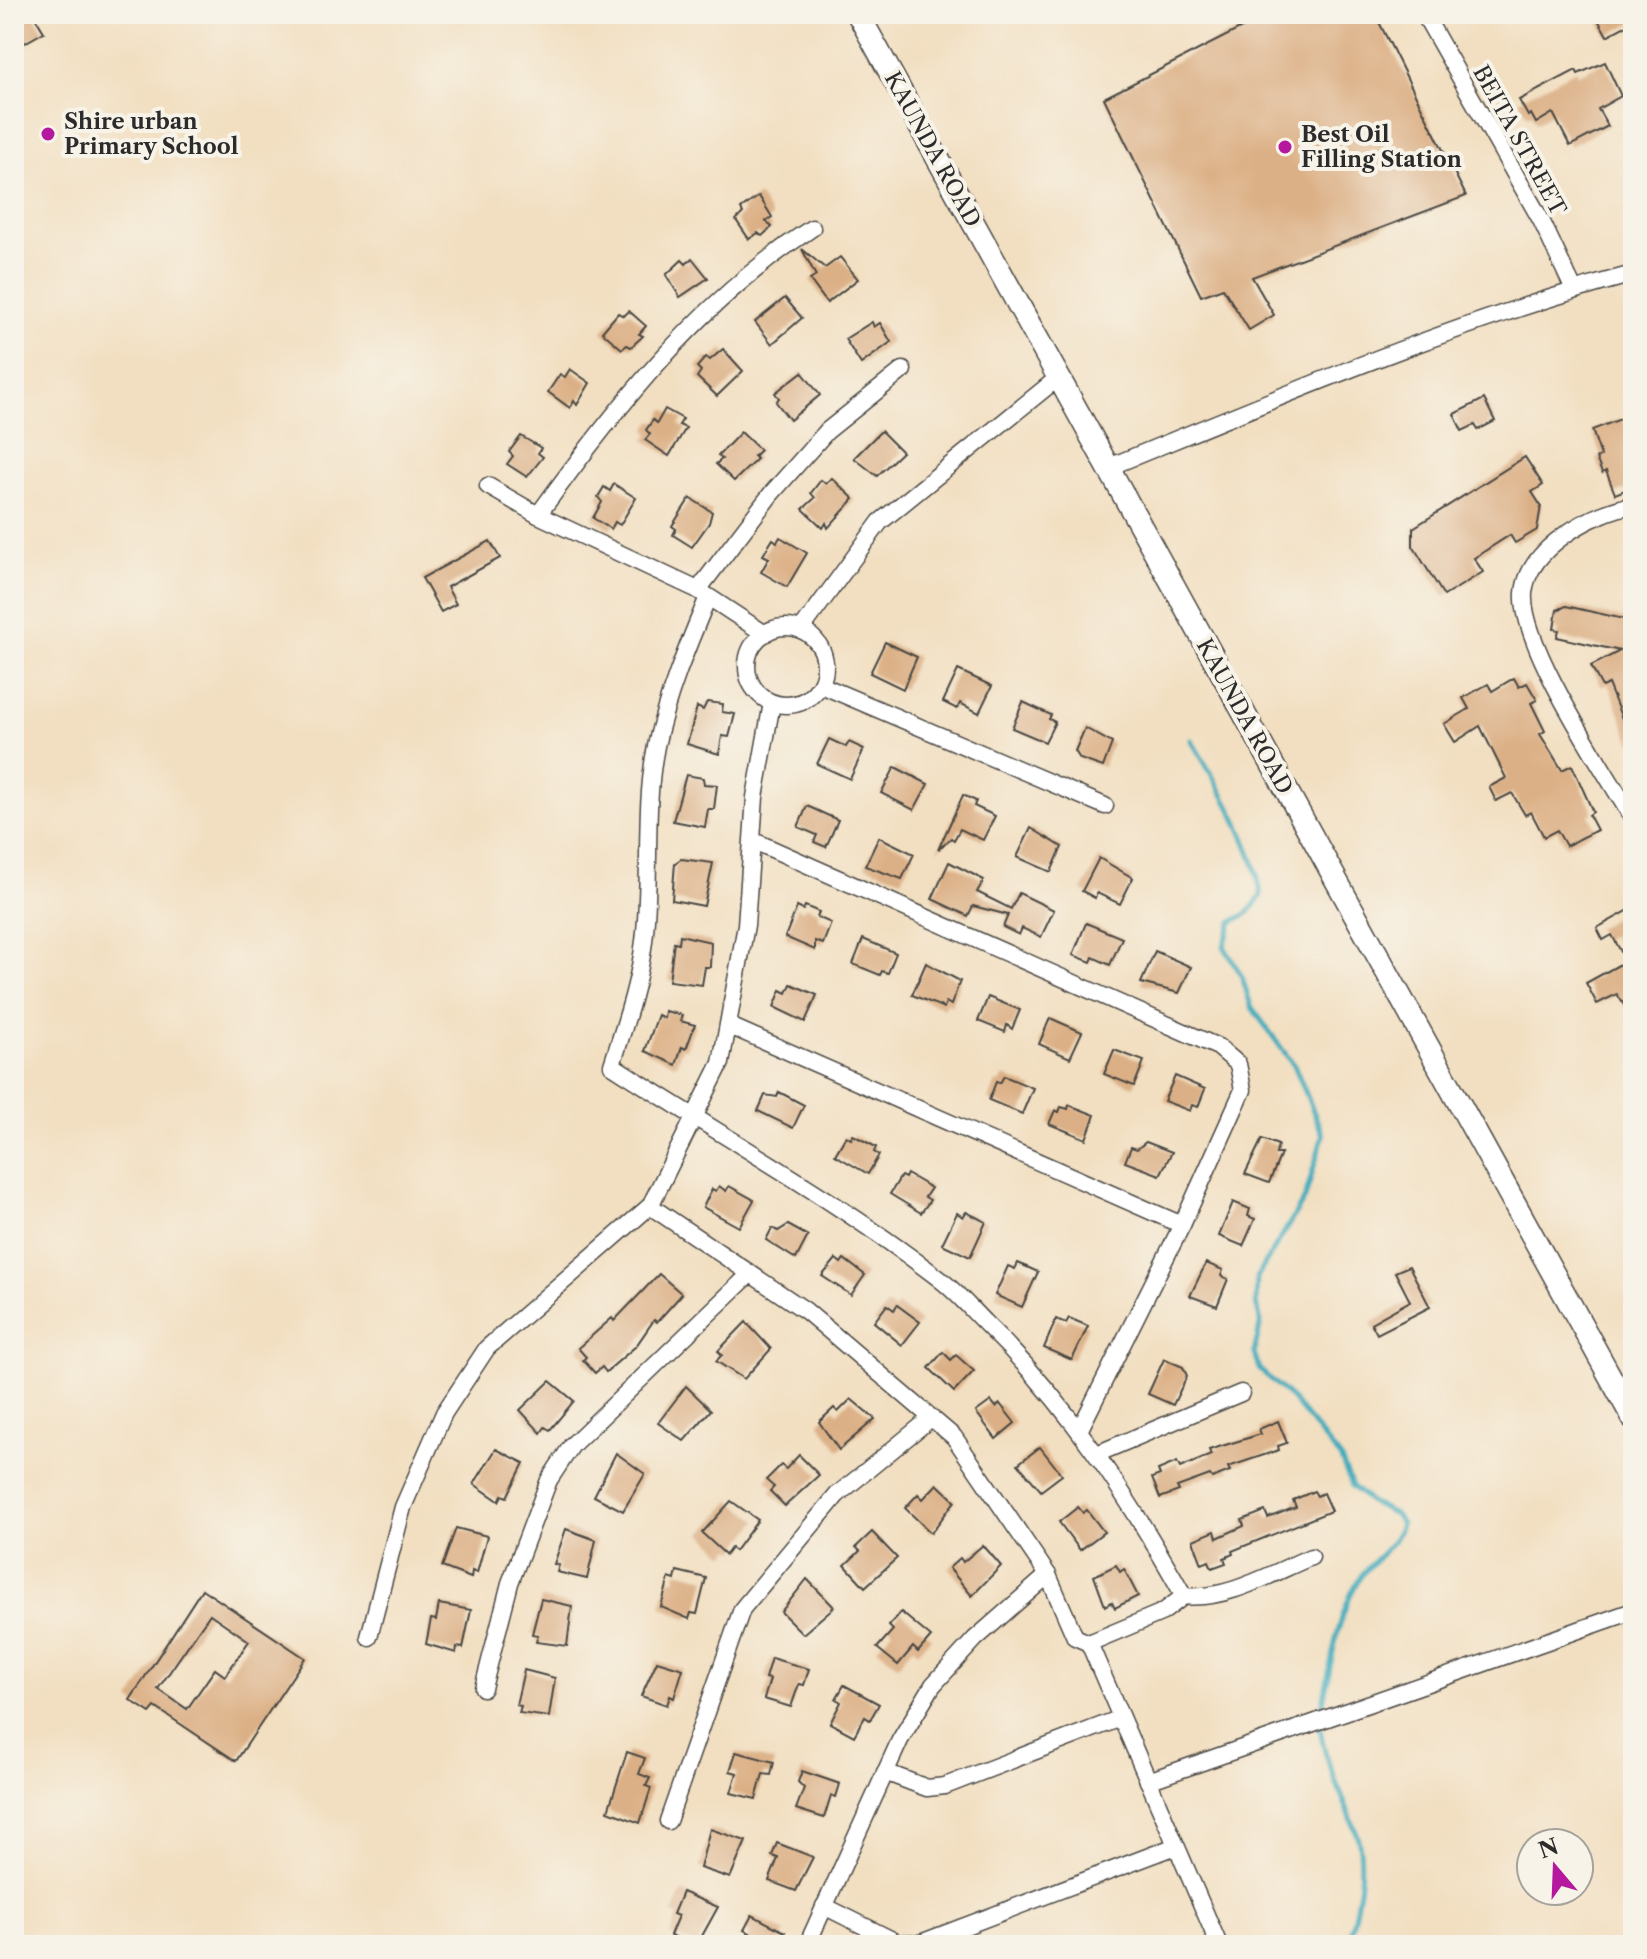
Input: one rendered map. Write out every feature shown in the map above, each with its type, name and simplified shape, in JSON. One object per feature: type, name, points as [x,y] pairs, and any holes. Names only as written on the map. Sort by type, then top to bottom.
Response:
[{"type":"main road","name":"KAUNDA ROAD","points":[[858,14],[1633,1418]]},
{"type":"street","name":"BEITA STREET","points":[[1424,14],[1541,220],[1574,290]]},
{"type":"street","points":[[538,515],[615,411],[714,303],[771,254],[812,228]]},
{"type":"street","points":[[1109,467],[1278,399],[1574,290],[1633,274]]},
{"type":"street","points":[[903,370],[827,431],[771,494],[703,594],[656,747],[649,797],[645,937],[638,983],[612,1065],[826,1199],[939,1278],[1027,1363],[1099,1453],[1184,1596]]},
{"type":"street","points":[[801,630],[880,522],[1059,377]]},
{"type":"street","points":[[488,486],[538,515],[703,594],[765,634]]},
{"type":"street","points":[[1633,505],[1588,519],[1570,531],[1541,560],[1524,591],[1526,614],[1545,664],[1633,819]]},
{"type":"street","points":[[785,627],[801,630],[814,638],[822,650],[826,665],[821,685],[802,702],[787,706],[772,703],[759,695],[750,682],[746,667],[749,652],[765,634],[785,627]]},
{"type":"street","points":[[821,685],[1105,806]]},
{"type":"street","points":[[369,1637],[403,1507],[444,1413],[487,1348],[650,1206],[721,1063],[746,925],[755,797],[772,703]]},
{"type":"street","points":[[754,841],[1218,1047],[1238,1064],[1243,1090],[1182,1225],[1080,1429]]},
{"type":"street","points":[[730,1026],[1182,1225]]},
{"type":"street","points":[[650,1206],[806,1311],[954,1437],[1048,1575],[1075,1637],[1089,1643],[1219,1945]]},
{"type":"street","points":[[483,1688],[510,1583],[549,1480],[572,1445],[750,1274]]},
{"type":"street","points":[[1099,1453],[1241,1393]]},
{"type":"street","points":[[668,1821],[742,1609],[837,1495],[931,1418]]},
{"type":"street","points":[[1089,1643],[1163,1612],[1184,1596],[1201,1598],[1238,1587],[1311,1557]]},
{"type":"street","points":[[807,1945],[885,1772],[933,1685],[975,1639],[1048,1575]]},
{"type":"street","points":[[1148,1781],[1633,1611]]},
{"type":"street","points":[[885,1772],[927,1788],[945,1786],[1121,1718]]},
{"type":"street","points":[[824,1906],[898,1943],[918,1944],[1176,1846]]},
{"type":"building","points":[[33,14],[44,32],[14,49],[14,23]]},
{"type":"building","name":"Best Oil Filling Station","points":[[1269,14],[1375,14],[1466,196],[1252,277],[1274,315],[1249,330],[1223,288],[1201,296],[1104,98]]},
{"type":"building","points":[[1595,14],[1633,14],[1633,22],[1607,36]]},
{"type":"building","points":[[1605,62],[1621,96],[1598,109],[1608,126],[1570,146],[1553,113],[1536,123],[1531,114],[1528,116],[1519,100],[1576,70],[1578,74]]},
{"type":"building","points":[[759,196],[772,217],[766,221],[772,227],[762,236],[758,233],[749,239],[736,220],[743,213],[741,209]]},
{"type":"building","points":[[802,249],[825,268],[840,257],[858,279],[827,303],[810,280],[816,276]]},
{"type":"building","points":[[692,258],[708,278],[680,297],[666,275],[682,260],[686,264]]},
{"type":"building","points":[[785,298],[802,318],[772,344],[755,322]]},
{"type":"building","points":[[629,311],[646,326],[639,334],[643,336],[631,347],[627,345],[622,349],[602,332],[618,313],[624,316]]},
{"type":"building","points":[[872,322],[874,327],[880,323],[891,342],[861,364],[845,339]]},
{"type":"building","points":[[723,349],[743,371],[717,396],[697,377],[701,371],[697,367],[706,357],[710,360]]},
{"type":"building","points":[[570,369],[590,383],[577,405],[574,401],[570,408],[548,392],[560,374],[565,377]]},
{"type":"building","points":[[802,372],[820,395],[790,420],[776,402],[779,398],[775,393]]},
{"type":"building","points":[[1484,399],[1495,421],[1478,430],[1475,425],[1462,431],[1454,414]]},
{"type":"building","points":[[665,409],[683,419],[679,425],[686,428],[669,456],[645,440],[650,434],[646,430],[653,420],[657,423]]},
{"type":"building","points":[[1623,418],[1633,444],[1633,487],[1615,494],[1606,471],[1602,473],[1596,458],[1601,456],[1592,430]]},
{"type":"building","points":[[881,431],[902,452],[877,476],[854,458]]},
{"type":"building","points":[[741,432],[760,450],[754,456],[757,459],[734,481],[716,464],[722,459],[718,456]]},
{"type":"building","points":[[521,436],[541,448],[538,453],[543,457],[527,477],[507,464],[513,456],[509,452]]},
{"type":"building","points":[[1525,457],[1543,485],[1532,492],[1541,506],[1537,530],[1515,543],[1510,535],[1474,558],[1483,572],[1444,596],[1413,546],[1413,528]]},
{"type":"building","points":[[832,478],[854,499],[828,528],[826,523],[823,528],[803,509],[815,498],[811,493],[821,480],[826,484]]},
{"type":"building","points":[[614,484],[636,498],[620,525],[615,522],[611,529],[593,518],[602,502],[598,497],[604,487],[610,491]]},
{"type":"building","points":[[690,498],[712,512],[709,523],[692,547],[673,535],[676,529],[672,526]]},
{"type":"building","points":[[780,537],[807,553],[787,587],[761,572],[769,558],[763,555],[773,539],[777,542]]},
{"type":"building","points":[[490,541],[500,558],[447,587],[456,604],[441,612],[422,578]]},
{"type":"building","points":[[1566,606],[1633,621],[1633,746],[1608,684],[1602,687],[1591,666],[1620,651],[1557,637],[1559,630],[1554,629],[1557,610]]},
{"type":"building","points":[[885,642],[917,657],[903,689],[870,673]]},
{"type":"building","points":[[958,670],[992,686],[979,713],[960,703],[957,709],[943,702]]},
{"type":"building","points":[[1514,678],[1519,687],[1527,683],[1537,700],[1531,703],[1545,731],[1540,734],[1562,770],[1572,765],[1593,812],[1589,815],[1597,830],[1566,846],[1557,830],[1544,837],[1531,812],[1525,815],[1512,793],[1496,801],[1489,787],[1506,778],[1480,726],[1455,742],[1444,724],[1469,709],[1463,698],[1488,684],[1492,691]]},
{"type":"building","points":[[707,702],[723,704],[722,712],[735,714],[729,737],[722,736],[719,754],[687,744],[697,707],[703,710]]},
{"type":"building","points":[[1023,702],[1051,715],[1049,719],[1055,722],[1045,742],[1012,728]]},
{"type":"building","points":[[1085,728],[1112,743],[1103,767],[1080,759],[1075,751]]},
{"type":"building","points":[[829,739],[846,747],[849,742],[864,749],[850,779],[817,764]]},
{"type":"building","points":[[895,767],[928,784],[914,810],[881,793]]},
{"type":"building","points":[[686,775],[703,778],[704,784],[717,785],[714,809],[708,809],[705,827],[673,821]]},
{"type":"building","points":[[963,795],[976,801],[974,806],[995,816],[983,840],[960,829],[954,840],[951,838],[938,850]]},
{"type":"building","points":[[807,806],[838,820],[826,847],[814,842],[817,835],[798,827]]},
{"type":"building","points":[[1031,828],[1062,847],[1051,872],[1017,857]]},
{"type":"building","points":[[879,837],[914,854],[902,879],[865,866]]},
{"type":"building","points":[[1099,858],[1133,878],[1120,904],[1097,893],[1095,898],[1082,891]]},
{"type":"building","points":[[681,859],[713,863],[704,906],[672,900],[675,863]]},
{"type":"building","points":[[949,862],[984,880],[977,892],[1011,909],[1019,893],[1054,910],[1041,937],[1022,928],[1019,935],[1003,927],[1008,915],[973,906],[968,916],[932,899]]},
{"type":"building","points":[[805,906],[819,912],[817,917],[831,923],[823,944],[815,941],[815,950],[785,937],[797,907],[803,910]]},
{"type":"building","points":[[1633,908],[1633,1019],[1617,994],[1597,1004],[1586,983],[1626,961],[1612,935],[1603,940],[1597,928]]},
{"type":"building","points":[[1086,923],[1122,938],[1110,965],[1093,957],[1091,962],[1073,955]]},
{"type":"building","points":[[680,935],[711,942],[710,967],[705,967],[702,985],[669,981],[674,942],[679,943]]},
{"type":"building","points":[[863,939],[896,953],[888,973],[882,971],[880,975],[853,964]]},
{"type":"building","points":[[1155,951],[1191,967],[1179,993],[1141,983]]},
{"type":"building","points":[[926,963],[960,981],[951,1005],[946,1002],[944,1008],[912,995]]},
{"type":"building","points":[[791,984],[817,995],[805,1022],[774,1007],[781,990],[787,993]]},
{"type":"building","points":[[988,997],[1020,1010],[1012,1029],[1007,1025],[1005,1032],[978,1021]]},
{"type":"building","points":[[665,1011],[682,1015],[680,1021],[695,1025],[676,1065],[645,1051],[658,1015],[664,1018]]},
{"type":"building","points":[[1050,1018],[1082,1032],[1070,1058],[1039,1044]]},
{"type":"building","points":[[1114,1050],[1144,1061],[1134,1086],[1104,1074]]},
{"type":"building","points":[[1004,1076],[1033,1088],[1022,1114],[989,1100],[996,1082],[1000,1083]]},
{"type":"building","points":[[1175,1076],[1205,1089],[1198,1107],[1192,1105],[1190,1111],[1164,1101]]},
{"type":"building","points":[[779,1092],[804,1105],[793,1128],[758,1111],[765,1095],[777,1097]]},
{"type":"building","points":[[1069,1105],[1095,1115],[1086,1139],[1049,1124],[1055,1110],[1059,1112],[1061,1107],[1068,1109]]},
{"type":"building","points":[[853,1135],[876,1147],[874,1152],[879,1155],[868,1174],[835,1155],[846,1136],[851,1139]]},
{"type":"building","points":[[1262,1139],[1278,1145],[1276,1154],[1281,1154],[1269,1183],[1245,1174]]},
{"type":"building","points":[[1146,1142],[1172,1152],[1160,1175],[1125,1162],[1131,1147],[1137,1149]]},
{"type":"building","points":[[907,1174],[931,1188],[925,1197],[930,1200],[921,1213],[890,1194],[901,1176],[905,1178]]},
{"type":"building","points":[[719,1186],[726,1191],[729,1186],[754,1200],[739,1227],[703,1207],[712,1189],[716,1191]]},
{"type":"building","points":[[1233,1202],[1250,1209],[1248,1216],[1255,1219],[1243,1246],[1219,1236]]},
{"type":"building","points":[[966,1212],[986,1222],[970,1257],[942,1244],[957,1213],[963,1217]]},
{"type":"building","points":[[788,1225],[808,1236],[796,1259],[766,1240],[772,1228],[778,1231]]},
{"type":"building","points":[[836,1259],[841,1263],[844,1259],[865,1275],[851,1295],[822,1276]]},
{"type":"building","points":[[1018,1263],[1038,1272],[1022,1307],[995,1295],[1008,1266],[1015,1269]]},
{"type":"building","points":[[1206,1263],[1223,1270],[1221,1276],[1228,1279],[1217,1306],[1190,1296]]},
{"type":"building","points":[[1409,1266],[1430,1307],[1377,1334],[1371,1323],[1410,1301],[1395,1272]]},
{"type":"building","points":[[659,1274],[682,1294],[657,1322],[654,1320],[636,1346],[606,1372],[602,1367],[595,1373],[583,1360],[586,1357],[578,1348],[612,1318],[614,1321]]},
{"type":"building","points":[[887,1305],[894,1310],[897,1305],[920,1322],[902,1345],[874,1322]]},
{"type":"building","points":[[1069,1318],[1088,1326],[1072,1360],[1044,1348],[1056,1319],[1066,1323]]},
{"type":"building","points":[[746,1322],[771,1349],[744,1379],[716,1361],[722,1355],[718,1351]]},
{"type":"building","points":[[943,1352],[951,1360],[956,1355],[974,1371],[954,1392],[929,1368]]},
{"type":"building","points":[[1164,1359],[1183,1367],[1187,1376],[1173,1405],[1148,1394]]},
{"type":"building","points":[[550,1381],[574,1401],[550,1430],[545,1427],[541,1433],[520,1410]]},
{"type":"building","points":[[686,1386],[711,1410],[684,1441],[658,1423]]},
{"type":"building","points":[[851,1399],[875,1419],[839,1450],[819,1422],[834,1408],[838,1412]]},
{"type":"building","points":[[991,1401],[996,1407],[1000,1404],[1015,1423],[996,1439],[976,1412]]},
{"type":"building","points":[[1278,1421],[1287,1443],[1278,1446],[1279,1450],[1228,1467],[1230,1471],[1212,1478],[1210,1475],[1177,1487],[1179,1491],[1160,1498],[1152,1478],[1160,1475],[1158,1470],[1177,1462],[1180,1468],[1211,1455],[1209,1450],[1261,1434],[1259,1429]]},
{"type":"building","points":[[1040,1447],[1062,1475],[1041,1491],[1018,1464]]},
{"type":"building","points":[[496,1449],[524,1463],[507,1497],[502,1495],[499,1501],[474,1484]]},
{"type":"building","points":[[616,1453],[645,1474],[623,1511],[594,1496]]},
{"type":"building","points":[[799,1455],[819,1475],[785,1506],[770,1491],[774,1487],[766,1480],[781,1465],[786,1469]]},
{"type":"building","points":[[937,1484],[955,1501],[931,1533],[905,1508],[918,1494],[923,1499]]},
{"type":"building","points":[[1314,1491],[1317,1496],[1323,1493],[1331,1511],[1232,1551],[1233,1554],[1224,1558],[1226,1563],[1212,1568],[1209,1561],[1202,1564],[1193,1540],[1215,1531],[1217,1538],[1244,1526],[1242,1520],[1265,1511],[1268,1518],[1296,1507],[1293,1500]]},
{"type":"building","points":[[731,1501],[758,1520],[735,1551],[731,1548],[726,1555],[702,1533]]},
{"type":"building","points":[[1078,1507],[1083,1513],[1087,1510],[1104,1532],[1080,1550],[1059,1522]]},
{"type":"building","points":[[456,1528],[487,1536],[477,1573],[472,1571],[471,1578],[442,1567]]},
{"type":"building","points":[[566,1529],[596,1540],[587,1579],[557,1572],[559,1565],[554,1564]]},
{"type":"building","points":[[872,1532],[897,1558],[865,1587],[845,1565],[860,1551],[856,1547]]},
{"type":"building","points":[[983,1545],[1001,1566],[972,1596],[949,1568],[960,1558],[963,1562]]},
{"type":"building","points":[[1116,1565],[1120,1572],[1124,1569],[1138,1596],[1115,1608],[1112,1602],[1105,1606],[1094,1576]]},
{"type":"building","points":[[677,1571],[706,1578],[697,1614],[691,1613],[689,1619],[661,1607],[669,1578],[675,1580]]},
{"type":"building","points":[[807,1579],[834,1607],[803,1634],[781,1612]]},
{"type":"building","points":[[202,1589],[305,1658],[236,1761],[155,1707],[150,1713],[130,1700]],"holes":[[[210,1614],[249,1641],[225,1676],[215,1669],[187,1709],[158,1689]]]},
{"type":"building","points":[[541,1599],[572,1606],[567,1646],[536,1642],[538,1635],[532,1634]]},
{"type":"building","points":[[439,1604],[471,1610],[463,1648],[457,1647],[456,1653],[426,1644],[431,1619],[436,1620]]},
{"type":"building","points":[[901,1612],[931,1637],[918,1652],[913,1647],[898,1665],[877,1648],[893,1630],[889,1626]]},
{"type":"building","points":[[771,1658],[809,1669],[804,1685],[799,1684],[791,1707],[764,1699],[770,1679],[765,1678]]},
{"type":"building","points":[[657,1661],[683,1669],[674,1698],[670,1696],[667,1705],[641,1696]]},
{"type":"building","points":[[524,1670],[555,1678],[549,1717],[519,1713],[521,1706],[516,1705]]},
{"type":"building","points":[[844,1685],[879,1704],[870,1720],[865,1717],[854,1736],[830,1723],[841,1702],[836,1699]]},
{"type":"building","points":[[627,1752],[645,1758],[639,1774],[650,1778],[646,1786],[651,1788],[640,1823],[608,1811]]},
{"type":"building","points":[[736,1752],[774,1762],[771,1775],[763,1774],[756,1799],[731,1793],[737,1773],[730,1771]]},
{"type":"building","points":[[802,1771],[840,1784],[836,1797],[831,1795],[824,1818],[796,1809],[804,1788],[798,1782]]},
{"type":"building","points":[[710,1829],[746,1841],[730,1878],[700,1868]]},
{"type":"building","points":[[777,1843],[813,1857],[796,1891],[769,1881],[778,1858],[772,1856]]},
{"type":"building","points":[[682,1892],[718,1907],[697,1945],[670,1935],[678,1916],[673,1914]]},
{"type":"building","points":[[752,1915],[785,1932],[778,1945],[744,1945],[750,1933],[744,1930]]},
{"type":"waterway","points":[[1191,740],[1244,836],[1258,876],[1261,896],[1248,913],[1232,922],[1224,946],[1242,977],[1251,1006],[1295,1067],[1323,1135],[1305,1198],[1257,1277],[1256,1303],[1261,1322],[1254,1353],[1259,1369],[1290,1397],[1340,1457],[1352,1486],[1370,1502],[1395,1514],[1401,1523],[1394,1539],[1362,1574],[1349,1598],[1338,1631],[1320,1716]]},
{"type":"waterway","points":[[1320,1726],[1326,1755],[1360,1851],[1359,1892],[1348,1945]]},
{"type":"place","name":"Shire urban Primary School","points":[[48,134]]},
{"type":"place","name":"Best Oil Filling Station","points":[[1285,147]]}]
